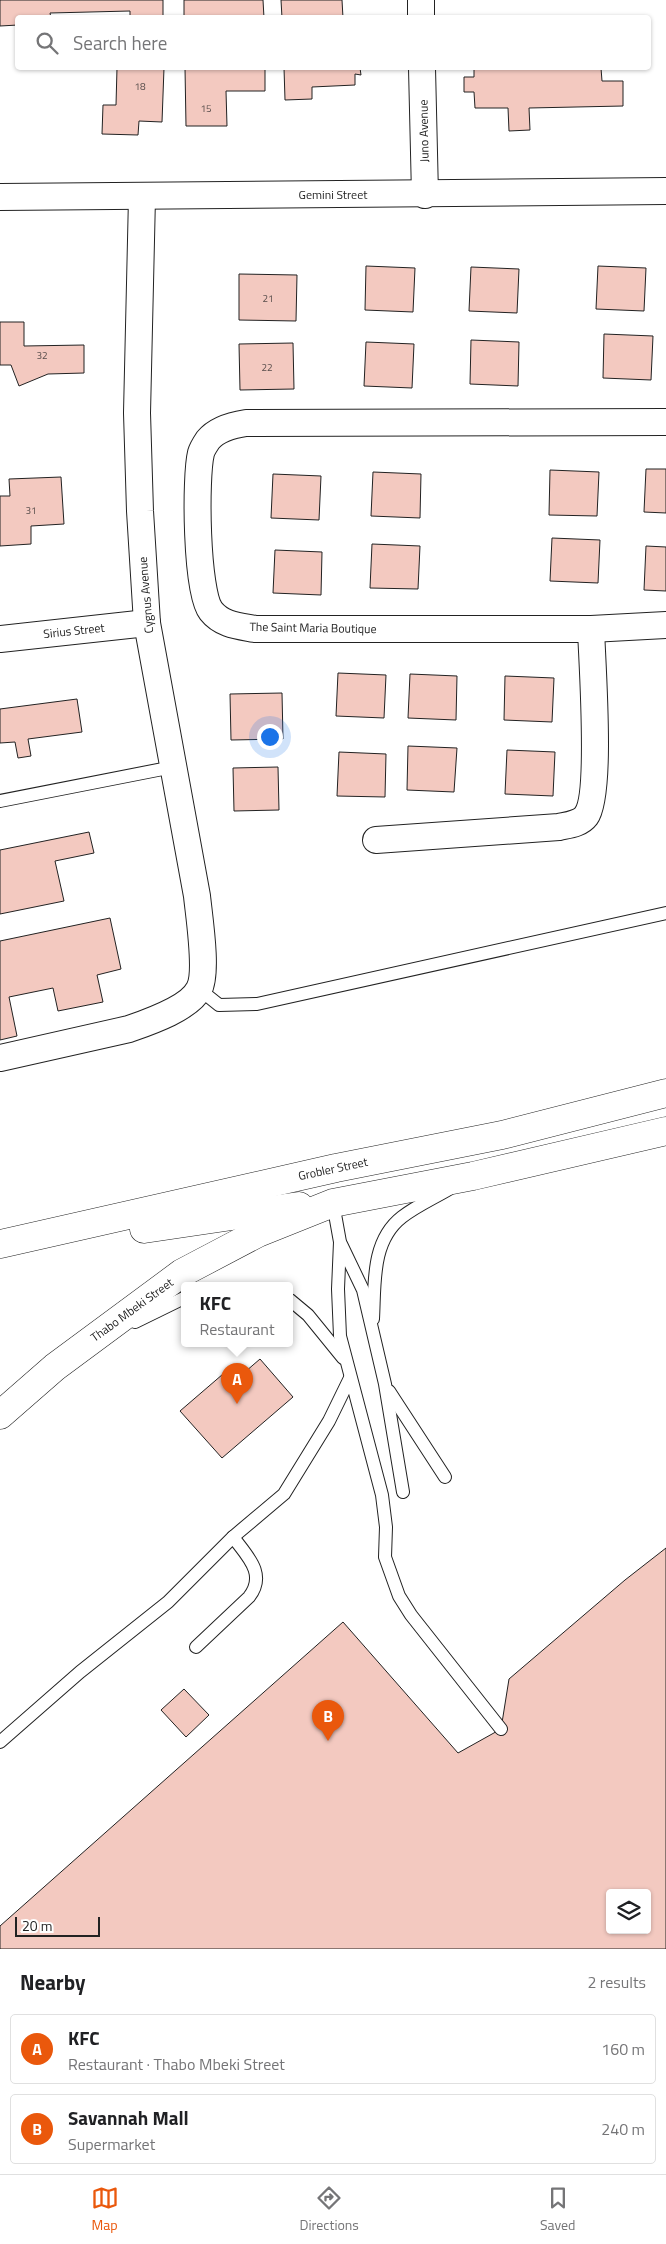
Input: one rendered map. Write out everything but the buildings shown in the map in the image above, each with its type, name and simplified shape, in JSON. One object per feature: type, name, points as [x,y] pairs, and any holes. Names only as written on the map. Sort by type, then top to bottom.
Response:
[{"type":"main road","name":"Grobler Street","points":[[7,1243],[336,1168],[502,1135],[666,1093]]},
{"type":"main road","points":[[333,1204],[363,1191],[492,1156],[513,1148],[547,1124]]},
{"type":"main road","points":[[7,1243],[82,1238],[301,1205],[333,1204],[473,1176],[666,1131]]},
{"type":"main road","name":"Thabo Mbeki Street","points":[[0,1415],[55,1367],[182,1273],[258,1233],[333,1204]]},
{"type":"street","points":[[421,0],[421,15]]},
{"type":"street","name":"Juno Avenue","points":[[422,70],[425,195]]},
{"type":"street","name":"Gemini Street","points":[[0,197],[425,195],[666,191]]},
{"type":"street","name":"Cygnus Avenue","points":[[142,197],[137,413],[140,511],[147,623],[174,767],[200,925],[202,974],[199,989]]},
{"type":"street","name":"The Saint Maria Boutique","points":[[666,422],[246,423],[220,431],[209,439],[201,452],[199,473],[199,536],[202,582],[209,609],[226,623],[255,629],[591,629],[666,625]]},
{"type":"street","name":"Sirius Street","points":[[0,639],[147,623]]},
{"type":"street","points":[[376,840],[520,831],[558,827],[582,820],[590,809],[595,771],[591,629]]},
{"type":"street","points":[[0,1058],[130,1029],[184,1004],[199,989]]},
{"type":"lane","points":[[0,800],[174,767]]},
{"type":"lane","points":[[199,989],[219,1005],[257,1004],[666,913]]},
{"type":"lane","points":[[372,1335],[379,1252],[385,1236],[403,1217],[473,1176]]},
{"type":"lane","points":[[333,1204],[340,1242],[338,1314],[340,1336],[382,1495],[386,1527],[385,1557],[399,1596],[411,1615],[502,1729]]},
{"type":"lane","points":[[340,1242],[359,1280],[385,1384],[403,1492]]},
{"type":"lane","points":[[55,1367],[157,1310],[181,1299]]},
{"type":"lane","points":[[293,1302],[308,1315],[347,1364]]},
{"type":"lane","points":[[0,1742],[80,1672],[168,1602],[233,1537],[284,1494],[329,1421],[350,1378]]},
{"type":"lane","points":[[385,1384],[410,1427],[445,1477]]},
{"type":"lane","points":[[196,1648],[249,1597],[255,1588],[257,1574],[255,1567],[233,1537]]},
{"type":"place","name":"KFC","points":[[237,1404]]},
{"type":"place","name":"Savannah Mall","points":[[328,1741]]}]
